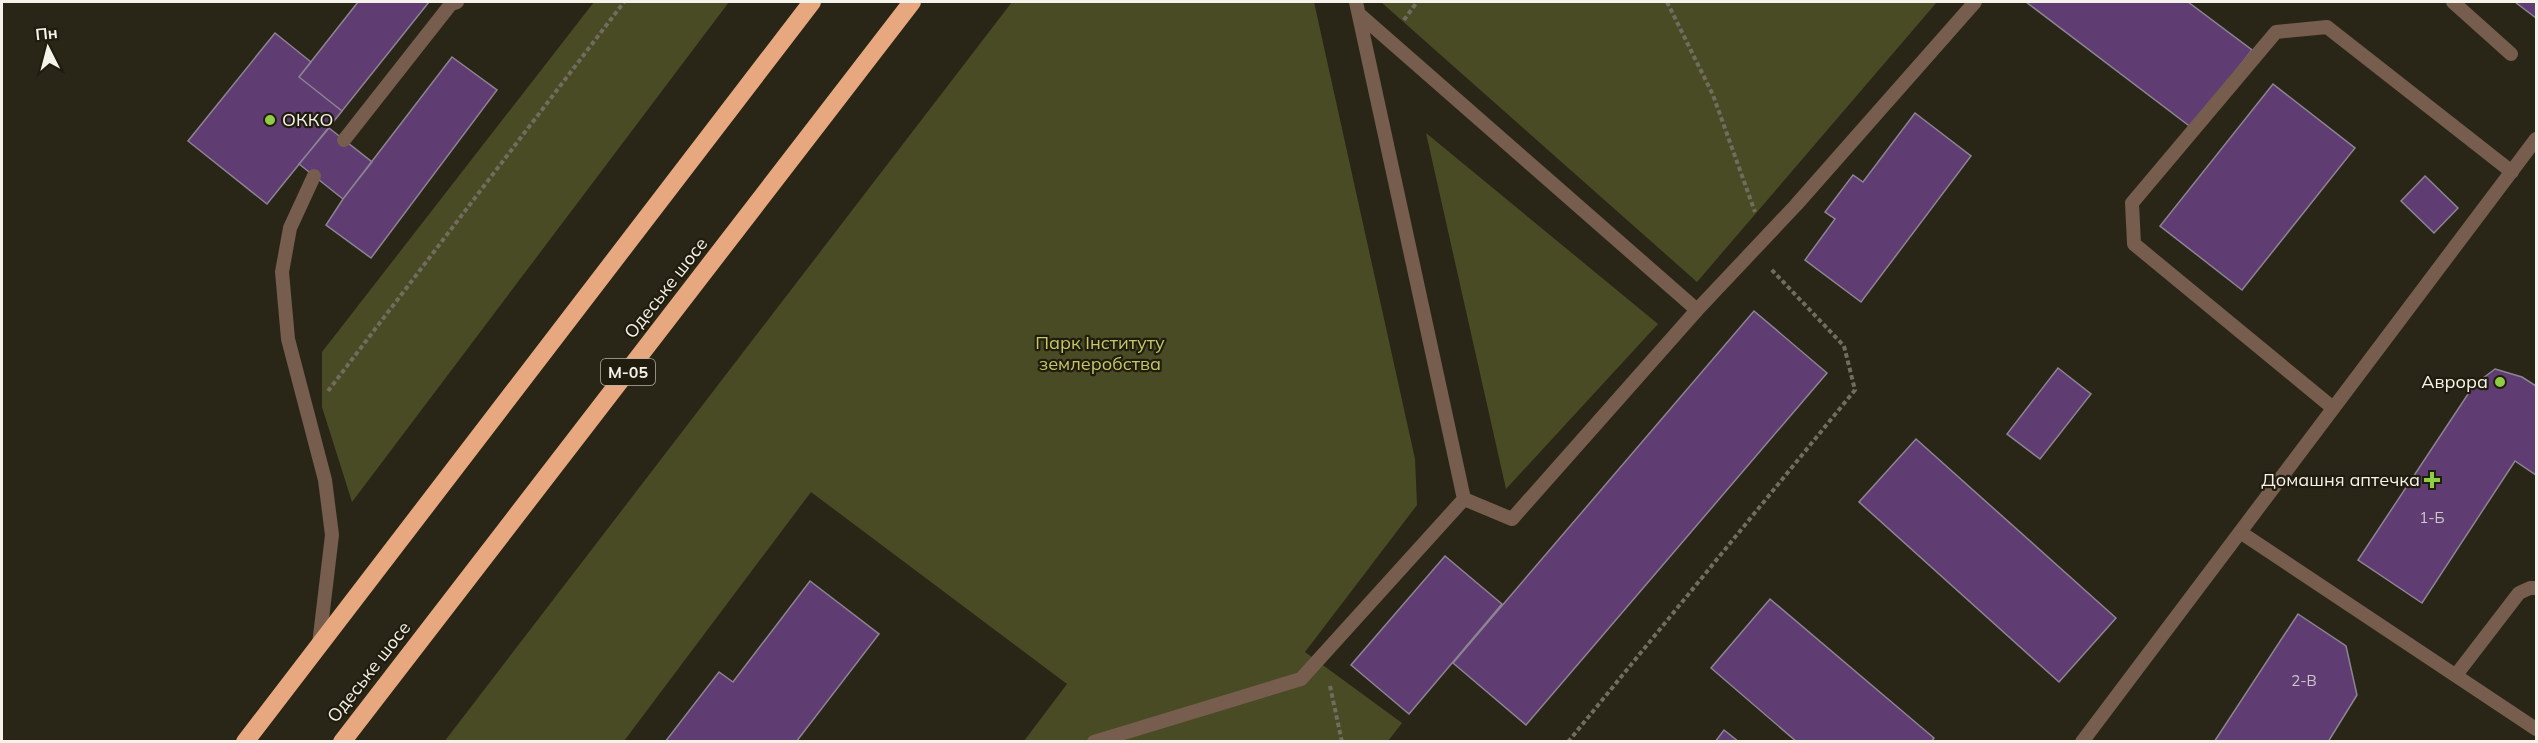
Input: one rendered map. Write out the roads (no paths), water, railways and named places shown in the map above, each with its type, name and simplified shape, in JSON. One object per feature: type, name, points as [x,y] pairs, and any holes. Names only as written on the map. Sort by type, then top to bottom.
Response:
[{"type":"highway","points":[[245,741],[812,2]]},
{"type":"highway","name":"Одеське шосе","points":[[342,741],[912,2]]},
{"type":"lane","points":[[344,140],[451,4],[457,2]]},
{"type":"lane","points":[[1464,499],[1512,519],[1975,2]]},
{"type":"lane","points":[[2453,2],[2511,54]]},
{"type":"lane","points":[[1358,8],[1697,310]]},
{"type":"lane","points":[[1358,8],[1464,499]]},
{"type":"lane","points":[[2333,408],[2134,244],[2132,203],[2276,32],[2326,27],[2512,172]]},
{"type":"lane","points":[[2082,741],[2536,138]]},
{"type":"lane","points":[[314,176],[290,228],[282,272],[288,339],[325,480],[332,535],[319,644]]},
{"type":"lane","points":[[1094,741],[1301,679],[1464,499]]},
{"type":"lane","points":[[2240,532],[2536,729]]},
{"type":"lane","points":[[2456,675],[2518,593],[2536,588]]},
{"type":"place","name":"ОККО","points":[[270,120]]},
{"type":"place","name":"Аврора","points":[[2500,382]]},
{"type":"place","name":"Домашня аптечка","points":[[2432,480]]},
{"type":"park label","name":"Парк Інституту землеробства","points":[[1100,353]]}]
